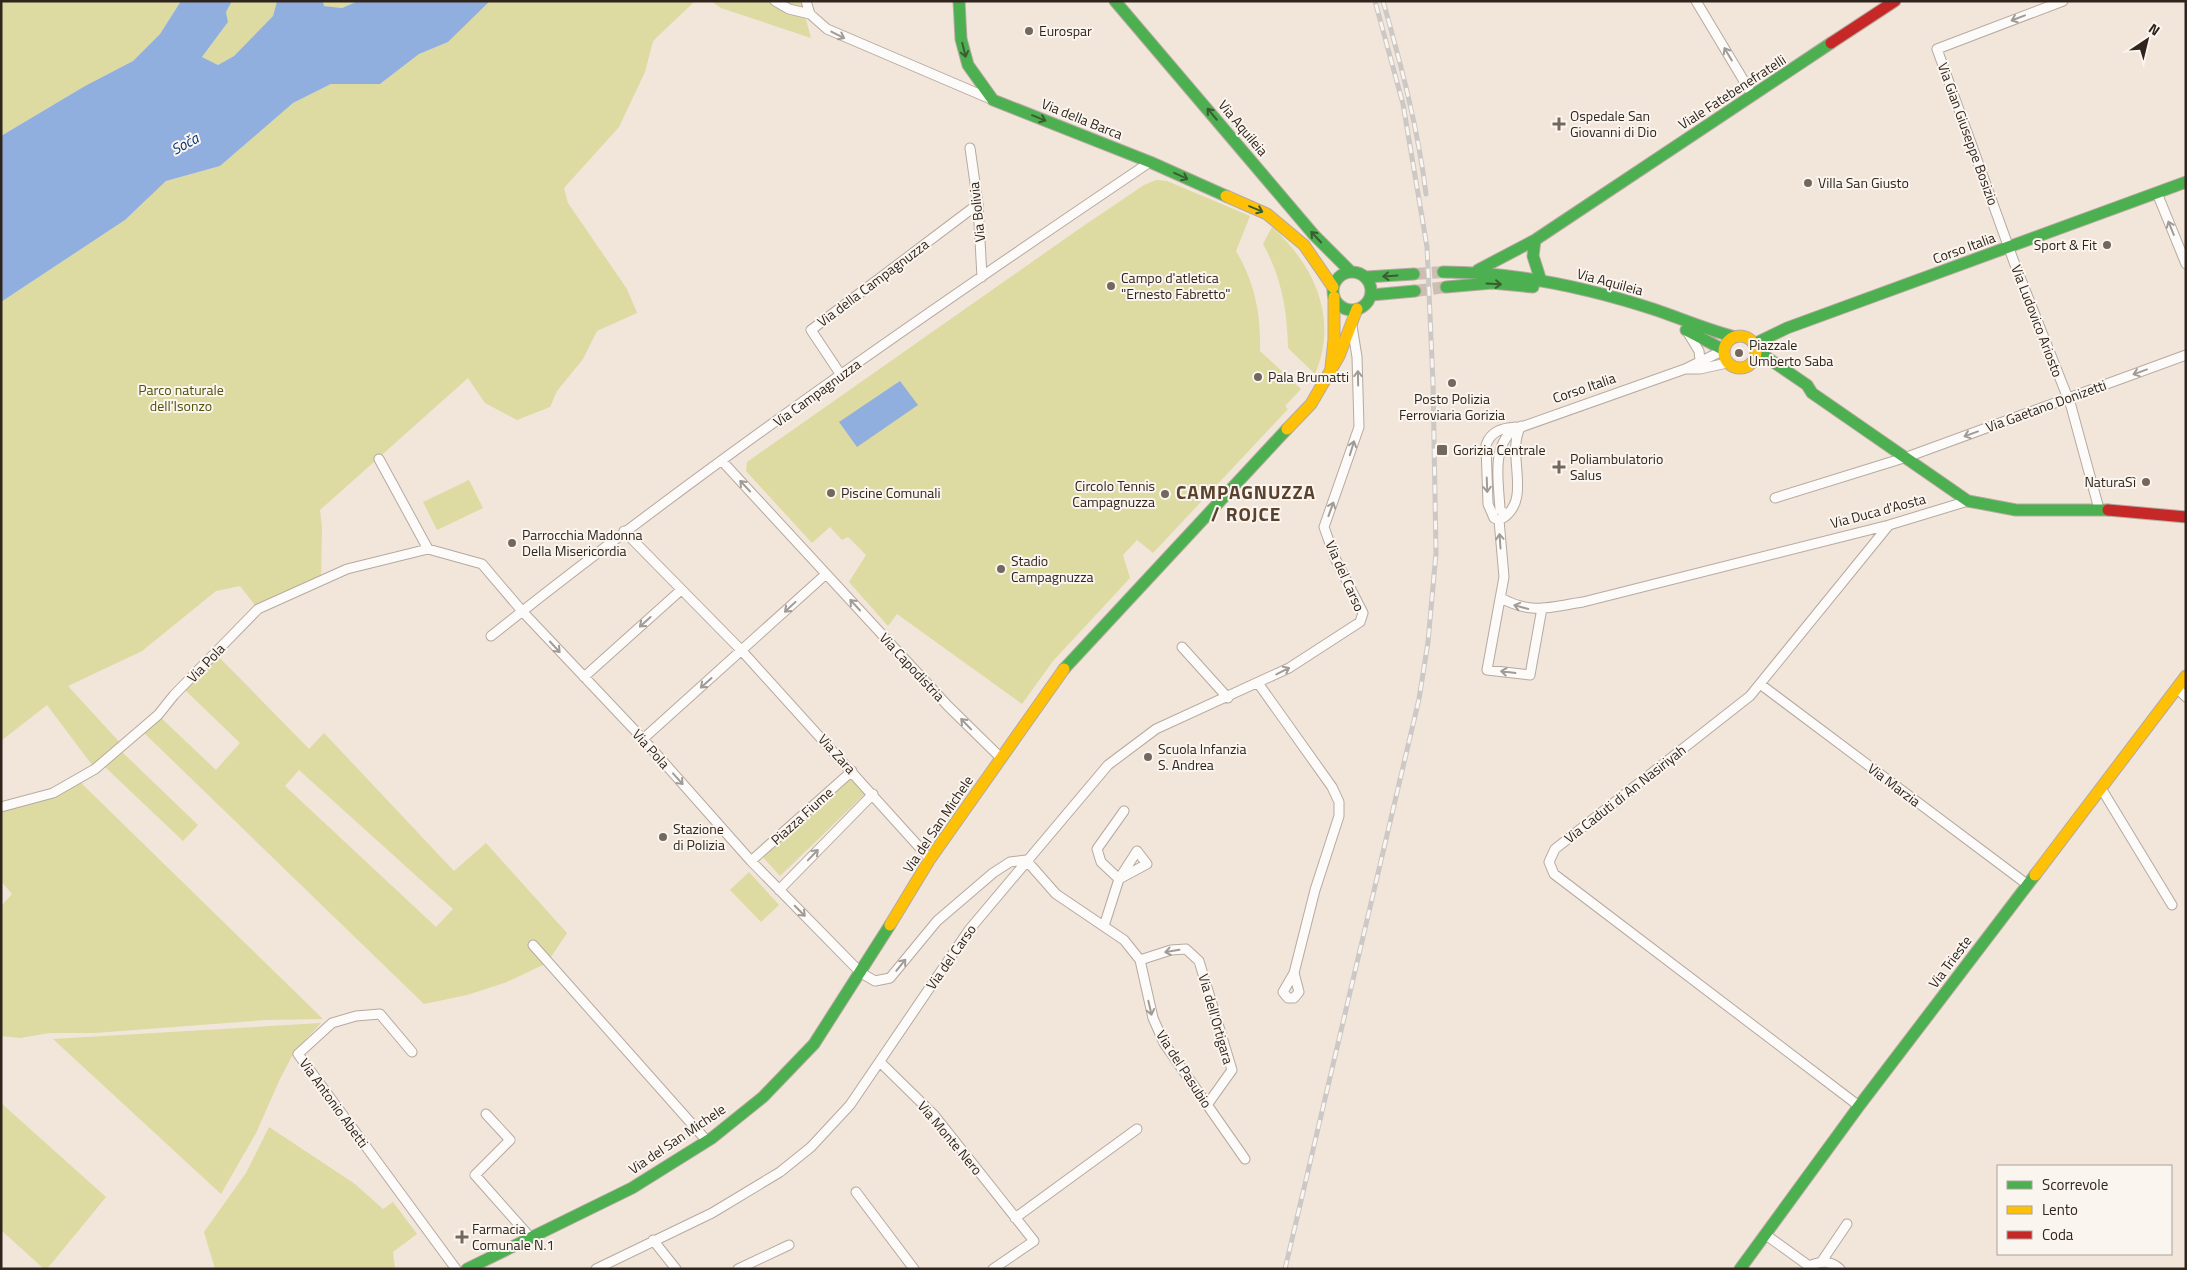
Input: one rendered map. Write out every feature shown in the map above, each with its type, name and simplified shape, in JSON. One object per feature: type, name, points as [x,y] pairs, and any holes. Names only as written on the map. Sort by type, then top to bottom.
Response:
[{"type":"main road","points":[[959,1],[961,39],[968,65],[993,100]]},
{"type":"main road","name":"Via Aquileia","points":[[1115,1],[1314,235],[1350,271]]},
{"type":"main road","name":"Viale Fatebenefratelli","points":[[1478,270],[1484,265],[1535,240],[1895,1]]},
{"type":"main road","name":"Via della Barca","points":[[993,100],[1150,162],[1267,214],[1304,245],[1334,292]]},
{"type":"main road","name":"Corso Italia","points":[[1755,352],[1787,328],[2010,248],[2186,182]]},
{"type":"main road","points":[[1535,240],[1533,256],[1541,281]]},
{"type":"main road","name":"Via Aquileia","points":[[1443,272],[1478,270],[1541,281],[1632,303],[1659,311],[1696,327],[1735,337]]},
{"type":"main road","points":[[1366,277],[1371,285],[1371,295],[1367,303],[1358,309],[1344,308],[1334,292],[1339,276],[1350,271],[1366,277],[1414,274]]},
{"type":"main road","name":"Via Aquileia","points":[[1446,287],[1492,283],[1552,290],[1633,309],[1686,330]]},
{"type":"main road","points":[[1371,295],[1414,291]]},
{"type":"main road","name":"Via del San Michele","points":[[1330,374],[1334,340],[1334,292]]},
{"type":"main road","name":"Via del San Michele","points":[[467,1269],[632,1188],[707,1141],[763,1096],[814,1044],[861,973],[930,859],[1057,678],[1088,642],[1311,404],[1330,374],[1358,309]]},
{"type":"main road","points":[[1686,330],[1724,350]]},
{"type":"main road","points":[[1755,352],[1740,369],[1727,363],[1724,350],[1730,340],[1735,337],[1745,337],[1764,365],[1812,393],[1968,501],[2010,512],[2099,510],[2186,517]]},
{"type":"main road","name":"Via Trieste","points":[[1740,1269],[1859,1106],[2186,676]]},
{"type":"street","points":[[775,1],[789,9],[810,14]]},
{"type":"street","points":[[806,1],[810,14]]},
{"type":"street","points":[[1696,1],[1753,96]]},
{"type":"street","name":"Via Gian Giuseppe Bosizio","points":[[2010,248],[1937,49],[2063,1]]},
{"type":"street","name":"Via della Barca","points":[[810,14],[827,29],[850,41],[993,100]]},
{"type":"street","name":"Via Bolivia","points":[[970,148],[978,204],[982,277]]},
{"type":"street","name":"Via Campagnuzza","points":[[491,636],[624,531],[982,277],[1150,162]]},
{"type":"street","points":[[2157,193],[2186,264]]},
{"type":"street","name":"Via della Campagnuzza","points":[[841,376],[812,330],[978,204]]},
{"type":"street","name":"Via Ludovico Ariosto","points":[[2010,248],[2068,399],[2099,510]]},
{"type":"street","name":"Via del Carso","points":[[596,1269],[712,1212],[780,1172],[811,1147],[837,1120],[880,1062],[969,930],[1026,860],[1108,765],[1156,729],[1226,699],[1288,668],[1362,619],[1363,613],[1335,558],[1324,527],[1359,427],[1357,357],[1352,326]]},
{"type":"street","points":[[1686,330],[1695,341],[1700,360]]},
{"type":"street","name":"Corso Italia","points":[[1685,369],[1700,360],[1724,350]]},
{"type":"street","name":"Via Gaetano Donizetti","points":[[1775,498],[1907,457],[2186,355]]},
{"type":"street","name":"Corso Italia","points":[[1521,426],[1685,369],[1727,363]]},
{"type":"street","points":[[1521,426],[1508,433],[1502,442],[1499,452],[1504,577],[1487,670],[1530,675],[1542,608]]},
{"type":"street","points":[[1503,518],[1494,518],[1488,509],[1486,445],[1488,439],[1498,430],[1521,426]]},
{"type":"street","points":[[1503,518],[1518,497],[1516,450],[1521,426]]},
{"type":"street","points":[[379,459],[428,549]]},
{"type":"street","name":"Via Capodistria","points":[[722,461],[948,706],[1001,758]]},
{"type":"street","name":"Via Duca d'Aosta","points":[[1501,598],[1516,606],[1532,609],[1584,602],[1889,525],[1968,501]]},
{"type":"street","name":"Via Caduti di An Nasiriyah","points":[[1859,1106],[1554,874],[1549,862],[1555,849],[1738,706],[1760,684],[1889,525]]},
{"type":"street","name":"Via Zara","points":[[624,531],[742,651],[930,859]]},
{"type":"street","name":"Via Pola","points":[[1,807],[52,793],[95,769],[158,715],[174,695],[258,609],[347,569],[428,549],[482,564],[522,611],[643,739],[751,861],[861,973]]},
{"type":"street","points":[[643,739],[826,574]]},
{"type":"street","points":[[584,677],[682,590]]},
{"type":"street","points":[[1182,647],[1226,699]]},
{"type":"street","points":[[1258,683],[1332,787],[1339,802],[1340,816],[1315,890],[1294,973]]},
{"type":"street","name":"Via Marzia","points":[[1760,684],[2028,885]]},
{"type":"street","points":[[2177,688],[2186,697]]},
{"type":"street","name":"Piazza Fiume","points":[[751,861],[852,771]]},
{"type":"street","points":[[2101,788],[2172,905]]},
{"type":"street","points":[[779,890],[873,794]]},
{"type":"street","points":[[1104,926],[1119,879],[1101,862],[1097,849],[1124,810]]},
{"type":"street","points":[[861,973],[875,981],[890,978],[937,921],[993,873],[1010,862],[1026,860]]},
{"type":"street","name":"Via del Pasubio","points":[[1026,860],[1056,894],[1124,940],[1140,960],[1153,1018],[1164,1043],[1245,1159]]},
{"type":"street","points":[[533,945],[707,1141]]},
{"type":"street","name":"Via dell'Ortigara","points":[[1140,960],[1171,950],[1186,949],[1199,961],[1232,1070],[1207,1105]]},
{"type":"street","name":"Via Antonio Abetti","points":[[412,1052],[380,1014],[356,1016],[332,1023],[298,1054],[456,1269]]},
{"type":"street","name":"Via Monte Nero","points":[[880,1062],[934,1115],[1034,1241],[993,1269]]},
{"type":"street","points":[[486,1114],[510,1140],[475,1175],[530,1238]]},
{"type":"street","points":[[1015,1218],[1137,1129]]},
{"type":"street","points":[[856,1192],[914,1269]]},
{"type":"street","points":[[1766,1235],[1810,1266],[1822,1261],[1848,1224]]},
{"type":"street","points":[[653,1240],[676,1269]]},
{"type":"street","points":[[738,1269],[789,1244]]},
{"type":"street","points":[[1822,1261],[1836,1265],[1840,1269]]},
{"type":"green space","points":[[1,1],[181,1],[160,34],[133,61],[85,86],[1,136]]},
{"type":"green space","points":[[232,1],[277,1],[273,16],[234,56],[218,65],[202,57],[228,22],[226,12]]},
{"type":"green space","points":[[323,1],[358,1],[342,8],[324,6]]},
{"type":"green space","name":"Parco naturale dell'Isonzo","points":[[490,1],[695,1],[653,41],[645,72],[619,127],[564,188],[568,203],[627,289],[637,313],[597,331],[583,359],[557,391],[550,407],[517,420],[485,403],[468,378],[320,510],[322,527],[321,580],[258,609],[240,586],[216,591],[142,651],[68,686],[123,746],[95,769],[47,705],[1,741],[1,302],[125,220],[166,181],[220,166],[293,103],[331,84],[380,84],[419,54],[448,42]]},
{"type":"green space","points":[[711,1],[801,1],[811,38],[721,8]]},
{"type":"green space","points":[[1156,180],[1167,181],[1250,216],[1236,251],[1248,275],[1256,299],[1260,351],[1301,389],[1285,406],[1288,409],[1153,553],[1137,540],[1123,555],[1130,578],[1053,661],[1022,704],[897,614],[888,626],[849,582],[866,555],[848,537],[842,540],[830,527],[812,543],[746,471],[747,462],[1079,229],[1144,185]]},
{"type":"green space","points":[[1272,227],[1300,258],[1318,294],[1323,313],[1324,333],[1322,353],[1315,374],[1288,348],[1285,307],[1282,294],[1275,269],[1263,244]]},
{"type":"green space","points":[[469,480],[483,508],[437,530],[423,502]]},
{"type":"green space","points":[[215,653],[309,749],[324,733],[454,871],[486,843],[567,933],[547,963],[507,982],[467,995],[424,1004],[141,730],[158,715],[216,770],[240,743],[182,687]],"holes":[[[299,770],[453,909],[436,927],[285,786]]]},
{"type":"green space","points":[[122,752],[198,825],[183,841],[105,767]]},
{"type":"green space","points":[[852,777],[866,793],[780,876],[762,856]]},
{"type":"green space","points":[[78,780],[323,1019],[265,1020],[95,1033],[49,1033],[20,1038],[1,1036],[1,906],[12,894],[1,881],[1,807]]},
{"type":"green space","points":[[749,872],[779,905],[761,922],[730,890]]},
{"type":"green space","points":[[321,1023],[294,1052],[256,1133],[221,1194],[53,1039]]},
{"type":"green space","points":[[1,1103],[106,1197],[47,1269],[44,1269],[1,1230]]},
{"type":"green space","points":[[269,1127],[355,1184],[383,1209],[393,1202],[417,1234],[393,1252],[395,1269],[215,1269],[204,1232],[246,1173]]},
{"type":"water","name":"Soča","points":[[181,1],[232,1],[226,12],[228,22],[202,57],[218,65],[234,56],[273,16],[277,1],[323,1],[324,6],[342,8],[358,1],[490,1],[448,42],[419,54],[380,84],[331,84],[293,103],[220,166],[166,181],[125,220],[1,302],[1,136],[85,86],[133,61],[160,34]]},
{"type":"water","points":[[900,381],[918,405],[857,447],[839,422]]},
{"type":"tunnel","points":[[1414,274],[1443,272]]},
{"type":"tunnel","points":[[1415,291],[1446,287]]},
{"type":"railway","points":[[1285,1269],[1419,699],[1428,642],[1436,553],[1433,383],[1427,247],[1403,104],[1375,1]]},
{"type":"railway","points":[[1383,1],[1414,121],[1426,194]]},
{"type":"traffic: fast","points":[[959,1],[961,39],[968,65],[993,100],[1150,162],[1226,196]]},
{"type":"traffic: fast","points":[[1115,1],[1314,235],[1350,271]]},
{"type":"traffic: fast","points":[[1478,270],[1535,240],[1831,43]]},
{"type":"traffic: fast","points":[[1754,344],[1787,328],[2186,182]]},
{"type":"traffic: fast","points":[[1535,240],[1533,256],[1541,281]]},
{"type":"traffic: fast","points":[[1352,272],[1366,277],[1371,291],[1366,305],[1352,310],[1338,305],[1333,291],[1338,277],[1352,272]]},
{"type":"traffic: fast","points":[[1443,272],[1497,275],[1551,282],[1630,302],[1735,337]]},
{"type":"traffic: fast","points":[[1366,277],[1414,274]]},
{"type":"traffic: fast","points":[[1446,287],[1492,283],[1533,287]]},
{"type":"traffic: fast","points":[[1371,295],[1415,291]]},
{"type":"traffic: fast","points":[[1686,330],[1724,350]]},
{"type":"traffic: fast","points":[[1756,350],[1807,385],[1812,393],[1968,501],[2016,510],[2108,510]]},
{"type":"traffic: fast","points":[[1064,669],[1287,429]]},
{"type":"traffic: fast","points":[[1740,1269],[1859,1106],[2035,875]]},
{"type":"traffic: fast","points":[[467,1269],[632,1188],[712,1138],[763,1097],[814,1044],[890,925]]},
{"type":"traffic: slow","points":[[1226,196],[1267,214],[1304,245],[1333,287]]},
{"type":"traffic: slow","points":[[1331,367],[1334,340],[1334,297]]},
{"type":"traffic: slow","points":[[1287,429],[1311,404],[1339,356],[1357,309]]},
{"type":"traffic: slow","points":[[1740,336],[1746,337],[1751,341],[1755,346],[1756,352],[1755,358],[1751,363],[1746,367],[1740,368],[1734,367],[1729,363],[1725,358],[1724,352],[1725,346],[1729,341],[1734,337],[1740,336]]},
{"type":"traffic: slow","points":[[890,925],[930,859],[1064,669]]},
{"type":"traffic: slow","points":[[2035,875],[2186,676]]},
{"type":"traffic: jam","points":[[1831,43],[1895,1]]},
{"type":"traffic: jam","points":[[2108,510],[2186,517]]},
{"type":"place","name":"Eurospar","points":[[1029,31]]},
{"type":"place","name":"Ospedale San Giovanni di Dio","points":[[1559,124]]},
{"type":"place","name":"Villa San Giusto","points":[[1808,183]]},
{"type":"place","name":"Sport & Fit","points":[[2107,245]]},
{"type":"place","name":"Campo d'atletica \"Ernesto Fabretto\"","points":[[1111,286]]},
{"type":"place","name":"Piazzale Umberto Saba","points":[[1739,353]]},
{"type":"place","name":"Pala Brumatti","points":[[1258,377]]},
{"type":"place","name":"Posto Polizia Ferroviaria Gorizia","points":[[1452,383]]},
{"type":"place","name":"Gorizia Centrale","points":[[1442,450]]},
{"type":"place","name":"Poliambulatorio Salus","points":[[1559,467]]},
{"type":"place","name":"NaturaSì","points":[[2146,482]]},
{"type":"place","name":"Piscine Comunali","points":[[831,493]]},
{"type":"place","name":"Circolo Tennis Campagnuzza","points":[[1165,494]]},
{"type":"place","name":"Parrocchia Madonna Della Misericordia","points":[[512,543]]},
{"type":"place","name":"Stadio Campagnuzza","points":[[1001,569]]},
{"type":"place","name":"Scuola Infanzia S. Andrea","points":[[1148,757]]},
{"type":"place","name":"Stazione di Polizia","points":[[663,837]]},
{"type":"place","name":"Farmacia Comunale N.1","points":[[462,1237]]},
{"type":"district","name":"CAMPAGNUZZA / ROJCE","points":[[1246,503]]}]
